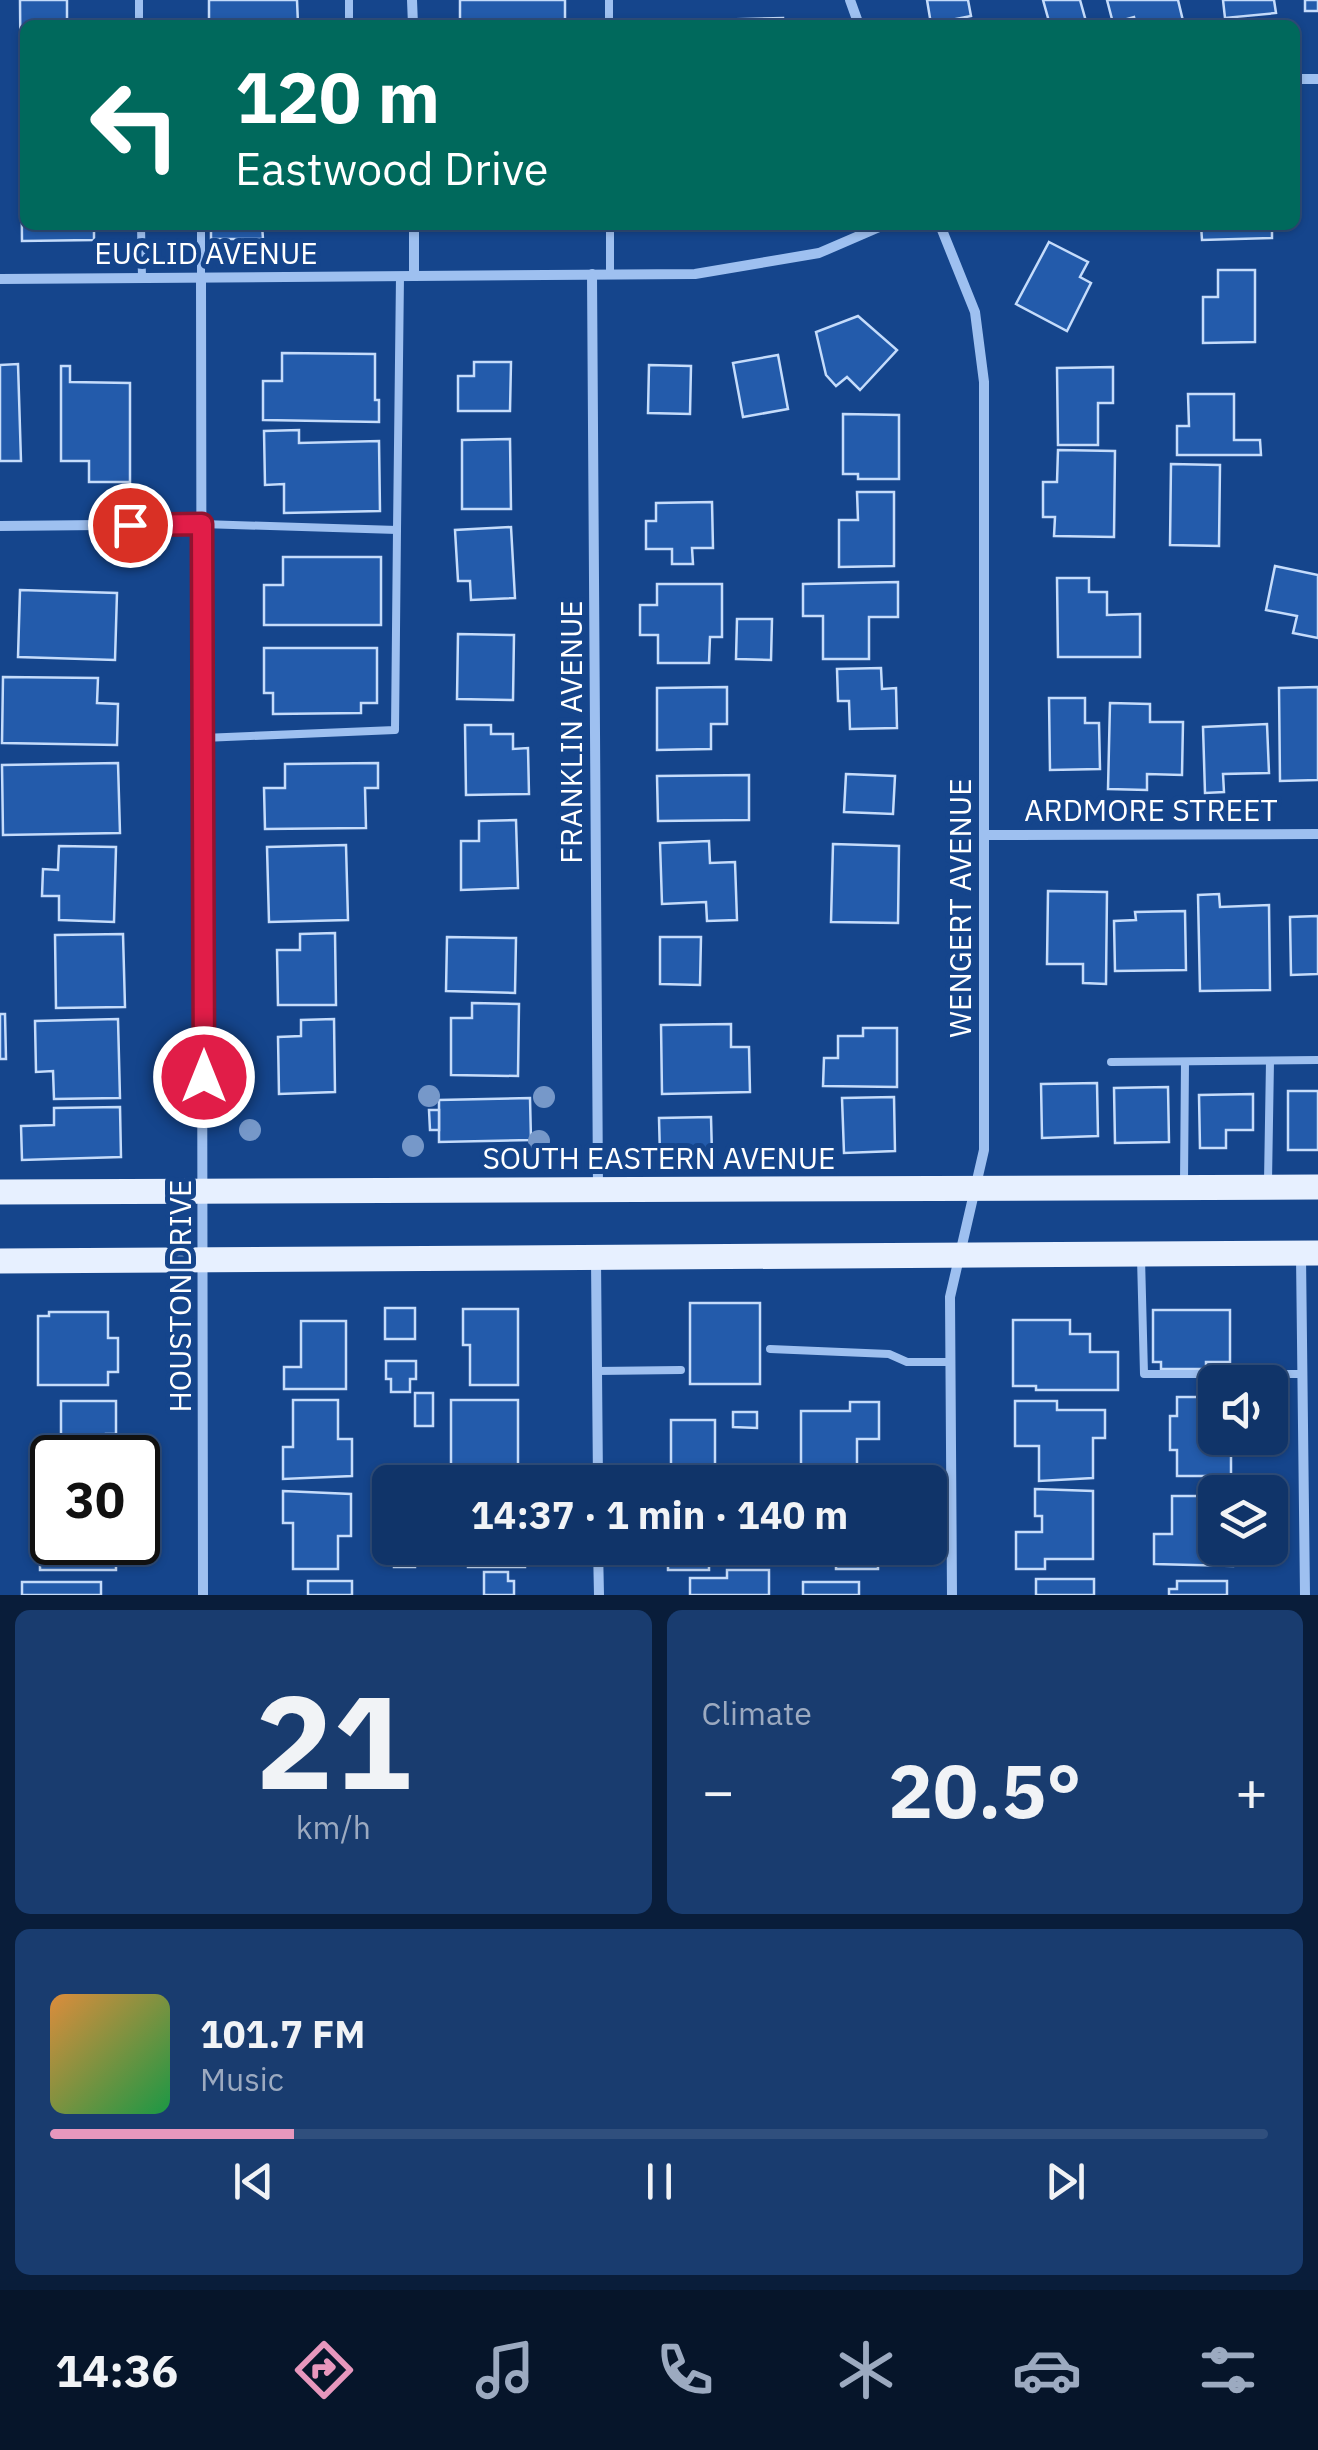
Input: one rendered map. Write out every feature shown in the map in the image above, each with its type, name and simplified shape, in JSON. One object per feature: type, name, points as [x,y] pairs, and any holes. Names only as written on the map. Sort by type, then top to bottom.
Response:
[{"type":"main road","name":"SOUTH EASTERN AVENUE","points":[[0,1192],[1318,1187]]},
{"type":"main road","points":[[0,1261],[1310,1253]]},
{"type":"street","points":[[414,230],[414,276]]},
{"type":"street","name":"EUCLID AVENUE","points":[[0,279],[694,274],[819,253],[872,230]]},
{"type":"street","name":"WENGERT AVENUE","points":[[942,230],[974,312],[984,382],[984,1150],[950,1298],[952,1595]]},
{"type":"street","name":"FRANKLIN AVENUE","points":[[592,274],[598,1190]]},
{"type":"street","name":"HOUSTON DRIVE","points":[[201,278],[203,1595]]},
{"type":"street","points":[[0,526],[202,524]]},
{"type":"street","name":"ARDMORE STREET","points":[[984,835],[1318,834]]},
{"type":"street","points":[[1305,1595],[1302,1374],[1310,1253]]},
{"type":"street","points":[[596,1257],[598,1465]]},
{"type":"street","points":[[598,1565],[598,1595]]},
{"type":"lane","points":[[141,230],[142,278]]},
{"type":"lane","points":[[201,278],[202,230]]},
{"type":"lane","points":[[610,230],[610,274]]},
{"type":"lane","points":[[203,738],[395,730],[400,276]]},
{"type":"lane","points":[[202,524],[397,530]]},
{"type":"lane","points":[[1111,1062],[1318,1060]]},
{"type":"lane","points":[[1268,1187],[1270,1061]]},
{"type":"lane","points":[[1184,1188],[1185,1062]]},
{"type":"lane","points":[[1140,1254],[1144,1374],[1302,1374]]},
{"type":"lane","points":[[770,1349],[889,1354],[907,1362],[950,1362]]},
{"type":"lane","points":[[596,1371],[681,1370]]},
{"type":"building","points":[[20,0],[67,0],[67,20],[20,20]]},
{"type":"building","points":[[209,0],[297,0],[298,20],[209,20]]},
{"type":"building","points":[[460,0],[565,0],[565,20],[460,20]]},
{"type":"building","points":[[927,0],[968,0],[971,16],[930,20]]},
{"type":"building","points":[[1043,0],[1080,0],[1086,20],[1049,20]]},
{"type":"building","points":[[1107,0],[1178,0],[1183,20],[1134,17],[1112,20]]},
{"type":"building","points":[[1223,0],[1274,0],[1276,13],[1225,18]]},
{"type":"building","points":[[1305,0],[1318,0],[1318,11],[1305,11]]},
{"type":"building","points":[[783,18],[783,20],[709,20]]},
{"type":"building","points":[[22,230],[94,230],[94,240],[22,241]]},
{"type":"building","points":[[211,230],[262,230],[263,239],[211,239]]},
{"type":"building","points":[[1201,230],[1272,230],[1272,238],[1202,240]]},
{"type":"building","points":[[1049,242],[1088,262],[1080,277],[1091,283],[1067,331],[1016,304]]},
{"type":"building","points":[[1218,270],[1255,270],[1255,342],[1203,343],[1203,297],[1218,297]]},
{"type":"building","points":[[858,316],[897,350],[860,390],[847,377],[836,386],[826,375],[816,332]]},
{"type":"building","points":[[282,353],[375,354],[379,422],[263,420],[263,381],[282,381]]},
{"type":"building","points":[[778,355],[788,409],[743,417],[733,363]]},
{"type":"building","points":[[474,362],[511,362],[510,411],[458,411],[458,376],[474,376]]},
{"type":"building","points":[[18,364],[21,461],[0,461],[0,365]]},
{"type":"building","points":[[649,365],[691,366],[690,414],[648,413]]},
{"type":"building","points":[[61,366],[70,366],[70,382],[130,383],[130,482],[89,482],[89,461],[61,461]]},
{"type":"building","points":[[1113,367],[1113,403],[1098,403],[1098,445],[1058,445],[1057,368]]},
{"type":"building","points":[[1188,394],[1234,394],[1234,440],[1260,440],[1261,455],[1177,455],[1177,426],[1189,426]]},
{"type":"building","points":[[843,414],[899,415],[899,479],[858,479],[858,474],[843,474]]},
{"type":"building","points":[[299,430],[299,443],[379,441],[380,511],[284,513],[284,484],[265,485],[264,431]]},
{"type":"building","points":[[510,439],[511,509],[462,509],[462,440]]},
{"type":"building","points":[[1058,450],[1115,451],[1114,537],[1054,536],[1055,517],[1043,517],[1043,482],[1057,482]]},
{"type":"building","points":[[1171,464],[1220,465],[1219,546],[1170,545]]},
{"type":"building","points":[[857,492],[894,492],[894,566],[839,567],[839,520],[858,520]]},
{"type":"building","points":[[712,502],[713,548],[692,548],[693,564],[672,564],[672,549],[646,549],[646,521],[656,521],[656,503]]},
{"type":"building","points":[[511,527],[515,598],[471,600],[470,581],[458,581],[455,530]]},
{"type":"building","points":[[283,557],[381,557],[381,625],[264,625],[264,585],[283,585]]},
{"type":"building","points":[[1275,566],[1318,575],[1318,638],[1293,633],[1297,616],[1266,610]]},
{"type":"building","points":[[1057,578],[1089,578],[1089,592],[1107,592],[1107,615],[1140,614],[1140,657],[1058,657]]},
{"type":"building","points":[[898,582],[898,617],[869,617],[869,659],[823,659],[823,616],[803,616],[803,584]]},
{"type":"building","points":[[657,584],[722,584],[722,637],[710,637],[709,663],[658,663],[658,635],[640,635],[640,605],[657,605]]},
{"type":"building","points":[[20,590],[117,593],[115,660],[18,657]]},
{"type":"building","points":[[737,619],[772,619],[771,660],[736,659]]},
{"type":"building","points":[[458,634],[514,635],[513,700],[457,699]]},
{"type":"building","points":[[264,648],[377,648],[377,703],[361,703],[361,713],[273,714],[273,693],[264,693]]},
{"type":"building","points":[[881,668],[882,689],[896,688],[897,728],[850,729],[849,701],[838,701],[837,669]]},
{"type":"building","points":[[3,677],[98,678],[97,703],[118,704],[117,745],[2,743]]},
{"type":"building","points":[[727,687],[727,724],[711,724],[711,749],[657,750],[657,688]]},
{"type":"building","points":[[1318,687],[1318,780],[1280,781],[1279,688]]},
{"type":"building","points":[[1049,698],[1085,698],[1085,723],[1099,723],[1100,769],[1050,770]]},
{"type":"building","points":[[1110,703],[1150,704],[1150,722],[1183,722],[1182,775],[1147,774],[1147,790],[1108,789]]},
{"type":"building","points":[[1267,724],[1269,773],[1223,774],[1224,792],[1205,793],[1203,727]]},
{"type":"building","points":[[465,725],[491,725],[491,734],[513,734],[513,749],[528,748],[529,794],[466,795]]},
{"type":"building","points":[[118,763],[120,833],[3,835],[2,765]]},
{"type":"building","points":[[378,763],[378,788],[365,788],[366,828],[265,829],[264,788],[285,788],[285,764]]},
{"type":"building","points":[[846,774],[895,776],[893,814],[844,812]]},
{"type":"building","points":[[749,775],[749,820],[658,821],[657,776]]},
{"type":"building","points":[[516,820],[518,888],[461,890],[461,841],[479,841],[479,821]]},
{"type":"building","points":[[709,841],[710,863],[735,862],[737,920],[707,921],[706,902],[662,904],[660,843]]},
{"type":"building","points":[[833,844],[899,846],[898,923],[831,922]]},
{"type":"building","points":[[346,845],[348,920],[269,922],[267,847]]},
{"type":"building","points":[[59,846],[116,847],[114,922],[59,920],[59,896],[42,896],[43,869],[58,870]]},
{"type":"building","points":[[1048,891],[1107,892],[1106,984],[1083,983],[1083,964],[1047,964]]},
{"type":"building","points":[[1219,894],[1220,907],[1269,905],[1270,990],[1200,991],[1198,895]]},
{"type":"building","points":[[1185,911],[1186,970],[1115,971],[1114,921],[1136,920],[1135,912]]},
{"type":"building","points":[[1318,916],[1318,974],[1291,975],[1290,917]]},
{"type":"building","points":[[335,933],[336,1005],[278,1005],[277,950],[300,950],[300,934]]},
{"type":"building","points":[[123,934],[125,1007],[56,1008],[55,935]]},
{"type":"building","points":[[447,937],[516,938],[515,993],[446,991]]},
{"type":"building","points":[[660,937],[701,937],[700,985],[660,984]]},
{"type":"building","points":[[472,1003],[519,1004],[518,1076],[451,1075],[451,1018],[472,1018]]},
{"type":"building","points":[[0,1014],[5,1014],[6,1059],[0,1059]]},
{"type":"building","points":[[118,1019],[120,1098],[54,1099],[53,1071],[36,1072],[35,1021]]},
{"type":"building","points":[[334,1019],[335,1092],[279,1094],[278,1037],[301,1036],[301,1020]]},
{"type":"building","points":[[731,1024],[731,1047],[749,1047],[750,1092],[662,1094],[661,1025]]},
{"type":"building","points":[[863,1028],[897,1028],[897,1087],[823,1086],[824,1058],[838,1058],[838,1036],[863,1036]]},
{"type":"building","points":[[1097,1083],[1098,1136],[1042,1138],[1041,1084]]},
{"type":"building","points":[[1168,1087],[1169,1142],[1115,1143],[1114,1088]]},
{"type":"building","points":[[1288,1091],[1318,1091],[1318,1150],[1288,1150]]},
{"type":"building","points":[[1253,1094],[1253,1130],[1226,1130],[1226,1148],[1200,1148],[1199,1095]]},
{"type":"building","points":[[894,1097],[895,1151],[844,1153],[842,1098]]},
{"type":"building","points":[[530,1098],[531,1140],[439,1142],[439,1100]]},
{"type":"building","points":[[120,1107],[121,1157],[22,1160],[21,1126],[54,1125],[54,1108]]},
{"type":"building","points":[[429,1110],[439,1110],[439,1130],[430,1130]]},
{"type":"building","points":[[711,1117],[712,1155],[660,1156],[659,1118]]},
{"type":"building","points":[[690,1303],[760,1303],[760,1384],[690,1384]]},
{"type":"building","points":[[385,1308],[415,1308],[415,1339],[385,1339]]},
{"type":"building","points":[[463,1309],[518,1309],[518,1385],[470,1385],[470,1345],[463,1345]]},
{"type":"building","points":[[1153,1310],[1230,1310],[1230,1362],[1206,1362],[1198,1365],[1198,1369],[1161,1369],[1161,1362],[1153,1362]]},
{"type":"building","points":[[49,1312],[108,1312],[108,1338],[118,1338],[118,1372],[108,1372],[108,1385],[38,1385],[38,1316],[49,1316]]},
{"type":"building","points":[[1013,1320],[1070,1320],[1070,1334],[1090,1334],[1090,1352],[1118,1352],[1118,1390],[1036,1390],[1036,1386],[1013,1386]]},
{"type":"building","points":[[301,1321],[346,1321],[346,1389],[284,1389],[284,1367],[301,1367]]},
{"type":"building","points":[[386,1361],[416,1361],[416,1379],[410,1379],[410,1392],[391,1392]]},
{"type":"building","points":[[415,1393],[433,1393],[433,1426],[415,1426]]},
{"type":"building","points":[[1177,1397],[1198,1397],[1198,1455],[1231,1455],[1231,1475],[1177,1476],[1177,1450],[1170,1450],[1170,1416],[1177,1416]]},
{"type":"building","points":[[293,1400],[338,1400],[338,1439],[352,1439],[352,1476],[283,1479],[283,1447],[293,1447]]},
{"type":"building","points":[[451,1400],[518,1400],[518,1465],[451,1465]]},
{"type":"building","points":[[61,1401],[116,1401],[116,1434],[61,1435]]},
{"type":"building","points":[[1015,1401],[1057,1401],[1057,1410],[1105,1410],[1105,1438],[1093,1438],[1093,1478],[1039,1481],[1039,1446],[1015,1446]]},
{"type":"building","points":[[850,1402],[879,1402],[879,1439],[857,1439],[857,1465],[801,1465],[801,1411],[850,1411]]},
{"type":"building","points":[[733,1412],[757,1412],[757,1428],[733,1427]]},
{"type":"building","points":[[671,1420],[715,1420],[715,1465],[671,1465]]},
{"type":"building","points":[[1035,1489],[1093,1491],[1093,1559],[1045,1559],[1045,1569],[1016,1569],[1016,1532],[1042,1532],[1042,1516],[1035,1516]]},
{"type":"building","points":[[283,1491],[351,1494],[351,1536],[338,1536],[338,1569],[293,1569],[293,1523],[283,1523]]},
{"type":"building","points":[[1172,1496],[1198,1496],[1198,1565],[1233,1566],[1154,1564],[1154,1534],[1172,1534]]},
{"type":"building","points":[[40,1565],[116,1565],[116,1570],[40,1570]]},
{"type":"building","points":[[468,1565],[525,1565],[525,1567]]},
{"type":"building","points":[[668,1565],[709,1565],[709,1570],[668,1570]]},
{"type":"building","points":[[836,1565],[878,1565],[878,1569],[836,1569]]},
{"type":"building","points":[[727,1570],[769,1570],[769,1595],[690,1595],[690,1578],[727,1578]]},
{"type":"building","points":[[484,1572],[508,1572],[508,1581],[514,1581],[514,1595],[484,1595]]},
{"type":"building","points":[[1036,1579],[1094,1579],[1094,1595],[1036,1595]]},
{"type":"building","points":[[308,1581],[352,1581],[352,1595],[308,1595]]},
{"type":"building","points":[[1177,1581],[1227,1581],[1227,1595],[1169,1595],[1169,1589],[1177,1589]]},
{"type":"building","points":[[22,1582],[101,1582],[101,1595],[22,1595]]},
{"type":"building","points":[[803,1582],[859,1582],[859,1595],[803,1595]]},
{"type":"route","points":[[130,525],[202,524],[204,1077]]}]
